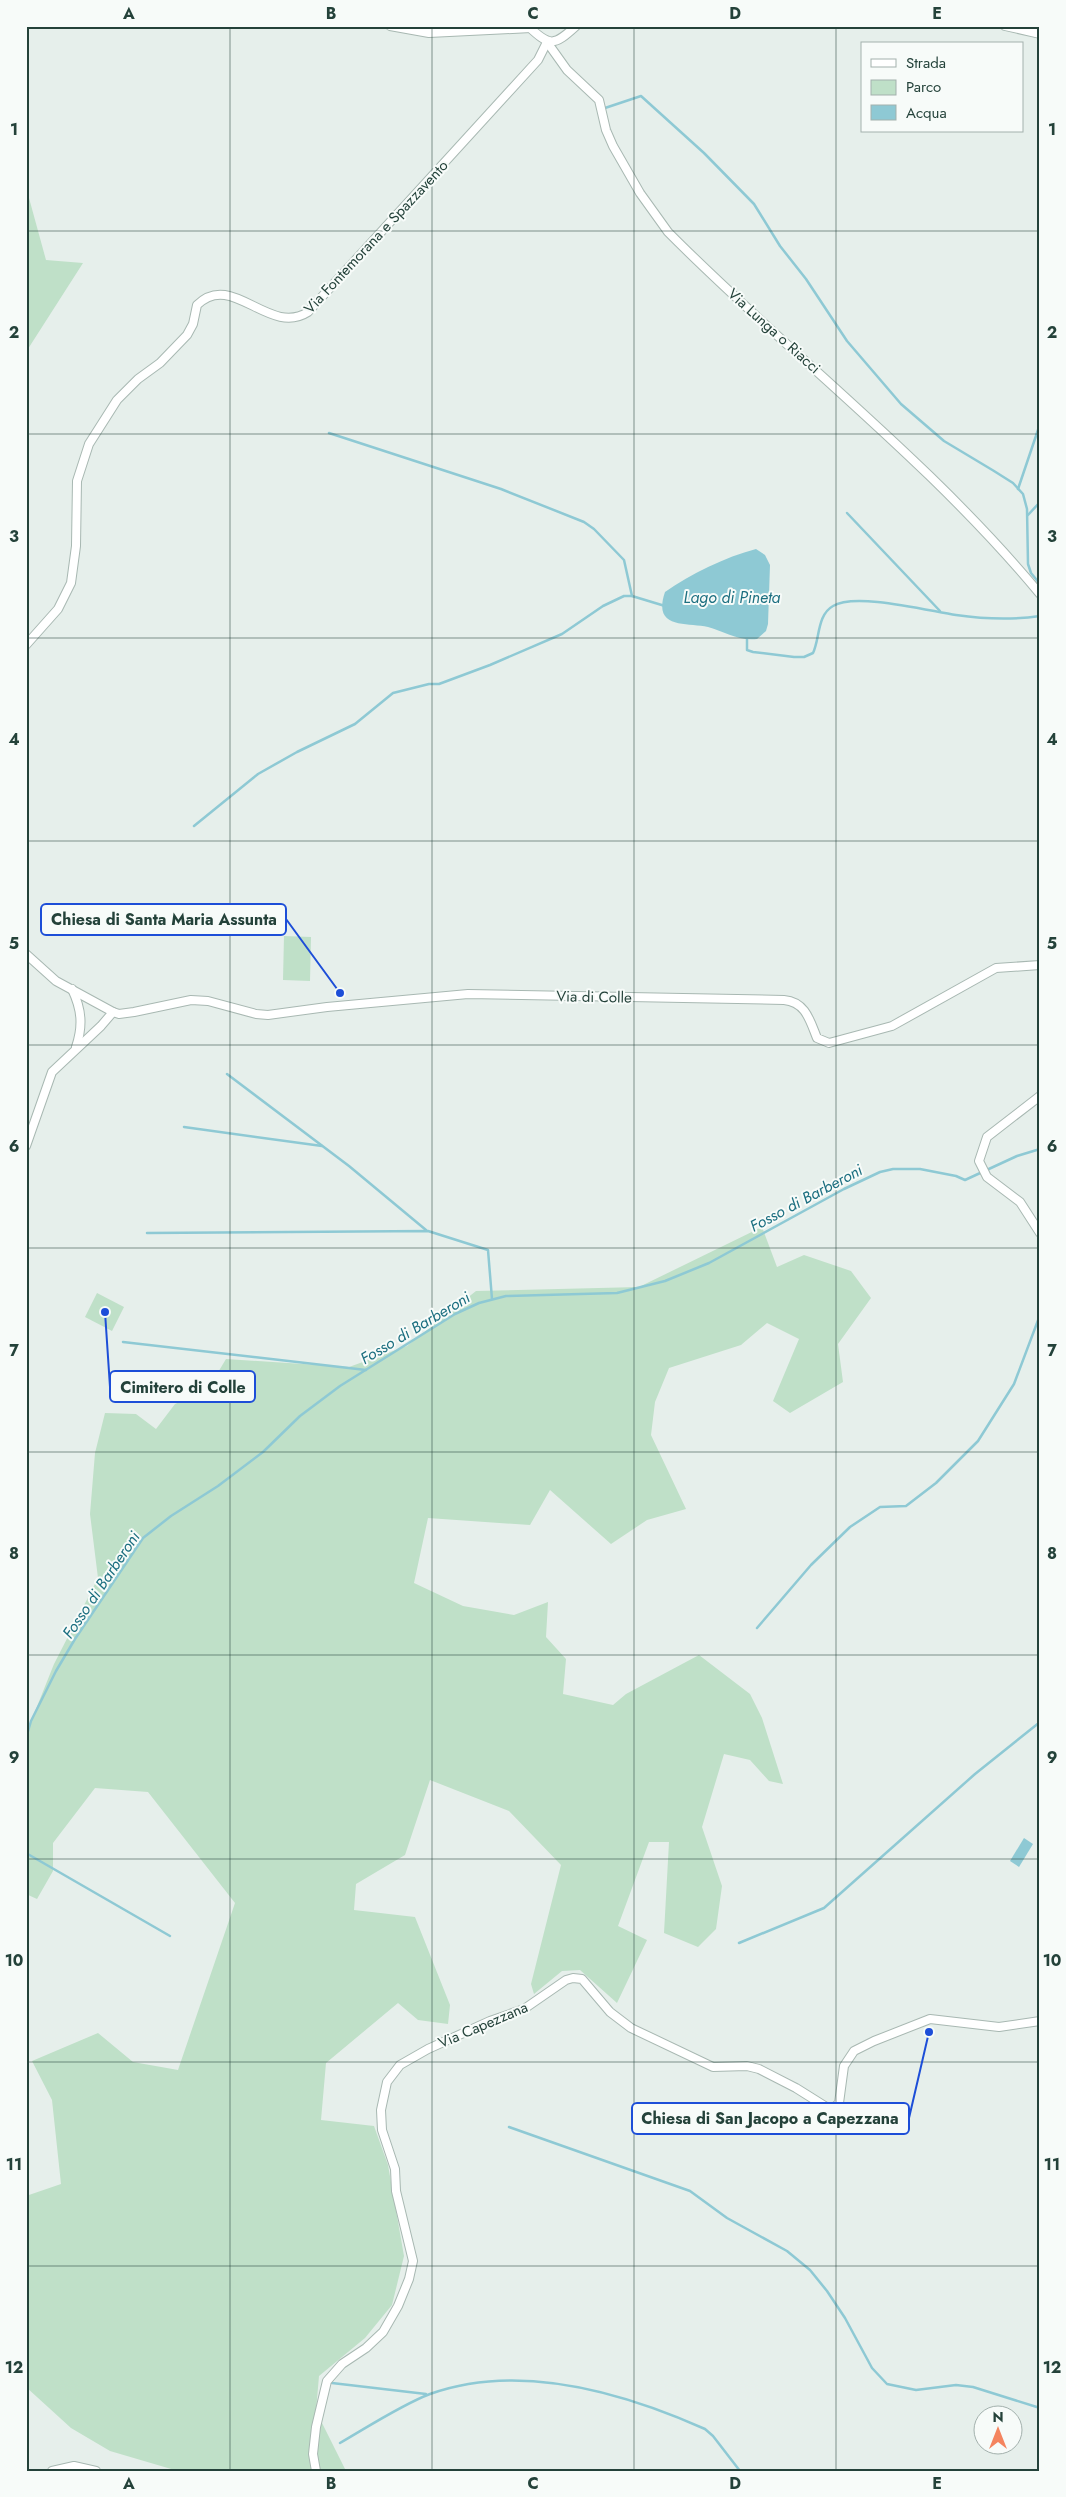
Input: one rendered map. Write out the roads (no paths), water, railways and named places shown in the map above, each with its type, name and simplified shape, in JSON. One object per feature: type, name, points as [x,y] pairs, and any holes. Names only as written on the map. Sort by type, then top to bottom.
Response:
[{"type":"street","points":[[390,26],[429,33],[529,27]]},
{"type":"street","points":[[547,42],[560,40],[576,26]]},
{"type":"street","points":[[1005,26],[1040,34]]},
{"type":"street","name":"Via Lunga o Riacci","points":[[529,27],[547,42],[567,70],[599,100],[606,130],[613,146],[640,193],[668,232],[955,500],[1001,547],[1040,594]]},
{"type":"street","name":"Via Fontemorana e Spazzavento","points":[[26,645],[58,609],[71,583],[76,546],[77,481],[89,444],[117,400],[138,379],[160,363],[187,335],[193,324],[196,305],[212,297],[227,295],[278,318],[292,319],[308,312],[538,60],[547,42]]},
{"type":"street","points":[[26,954],[56,981],[113,1012],[101,1026],[52,1072],[36,1111],[26,1146]]},
{"type":"street","name":"Via di Colle","points":[[113,1012],[119,1014],[134,1012],[184,1001],[198,1000],[256,1014],[268,1015],[327,1007],[468,994],[784,1000],[800,1005],[808,1016],[817,1038],[829,1043],[892,1026],[996,968],[1040,965]]},
{"type":"street","points":[[72,989],[80,1004],[82,1021],[75,1049]]},
{"type":"street","points":[[1040,1096],[986,1137],[980,1156],[983,1170],[1020,1202],[1040,1233]]},
{"type":"street","name":"Via Capezzana","points":[[316,2471],[313,2454],[316,2426],[327,2381],[342,2364],[366,2348],[383,2332],[398,2306],[409,2279],[413,2261],[398,2200],[395,2169],[382,2130],[381,2110],[387,2082],[400,2065],[428,2048],[490,2021],[524,2009],[566,1980],[573,1978],[582,1979],[610,2012],[631,2028],[713,2068],[747,2066],[759,2069],[796,2088],[830,2110],[838,2103],[844,2066],[854,2051],[874,2041],[930,2019],[998,2027],[1040,2021]]},
{"type":"street","points":[[52,2471],[74,2466],[96,2471]]},
{"type":"water","name":"Lago di Pineta","points":[[756,549],[765,555],[770,565],[768,624],[766,631],[757,639],[738,637],[708,627],[674,622],[663,613],[662,604],[665,592],[709,567]]},
{"type":"water","points":[[1024,1838],[1033,1844],[1019,1867],[1010,1861]]},
{"type":"waterway","points":[[605,108],[641,96],[704,153],[754,204],[780,246],[806,279],[847,341],[901,404],[944,441],[1013,483],[1023,494],[1027,509],[1028,564],[1031,573],[1040,584]]},
{"type":"waterway","points":[[1018,489],[1040,424]]},
{"type":"waterway","points":[[329,433],[501,489],[584,522],[594,529],[624,560],[632,596]]},
{"type":"waterway","points":[[1028,515],[1040,502]]},
{"type":"waterway","points":[[847,513],[940,611]]},
{"type":"waterway","points":[[194,826],[258,774],[297,752],[355,724],[393,693],[429,684],[439,684],[490,665],[562,634],[603,606],[624,596],[632,596],[665,606]]},
{"type":"waterway","points":[[747,638],[747,650],[804,657],[813,653],[824,615],[833,606],[843,602],[858,601],[893,604],[977,617],[1040,616]]},
{"type":"waterway","points":[[227,1074],[349,1166],[426,1230]]},
{"type":"waterway","points":[[184,1127],[322,1146]]},
{"type":"waterway","name":"Fosso di Barberoni","points":[[26,1738],[31,1721],[56,1671],[75,1639],[143,1538],[171,1516],[218,1486],[263,1452],[300,1416],[340,1386],[455,1314],[479,1303],[506,1296],[617,1293],[665,1281],[709,1263],[844,1189],[880,1172],[893,1169],[920,1169],[956,1176],[965,1180],[1017,1156],[1040,1149]]},
{"type":"waterway","points":[[147,1233],[428,1231],[488,1250],[492,1299]]},
{"type":"waterway","points":[[757,1628],[811,1565],[850,1527],[880,1507],[906,1506],[936,1483],[978,1441],[1014,1384],[1040,1315]]},
{"type":"waterway","points":[[123,1342],[366,1370]]},
{"type":"waterway","points":[[739,1943],[824,1908],[975,1774],[1040,1722]]},
{"type":"waterway","name":"Fosso di Barberoni","points":[[26,1853],[170,1936]]},
{"type":"waterway","points":[[509,2127],[690,2191],[727,2218],[787,2251],[810,2270],[827,2291],[845,2318],[872,2368],[887,2384],[916,2390],[956,2385],[973,2387],[1040,2408]]},
{"type":"waterway","points":[[340,2443],[419,2398],[430,2394],[464,2385],[499,2381],[534,2381],[605,2393],[640,2403],[705,2429],[713,2436],[740,2471]]},
{"type":"waterway","points":[[332,2383],[426,2394]]},
{"type":"place","name":"Chiesa di Santa Maria Assunta","points":[[340,993]]},
{"type":"place","name":"Cimitero di Colle","points":[[105,1312]]},
{"type":"place","name":"Chiesa di San Jacopo a Capezzana","points":[[929,2032]]}]
